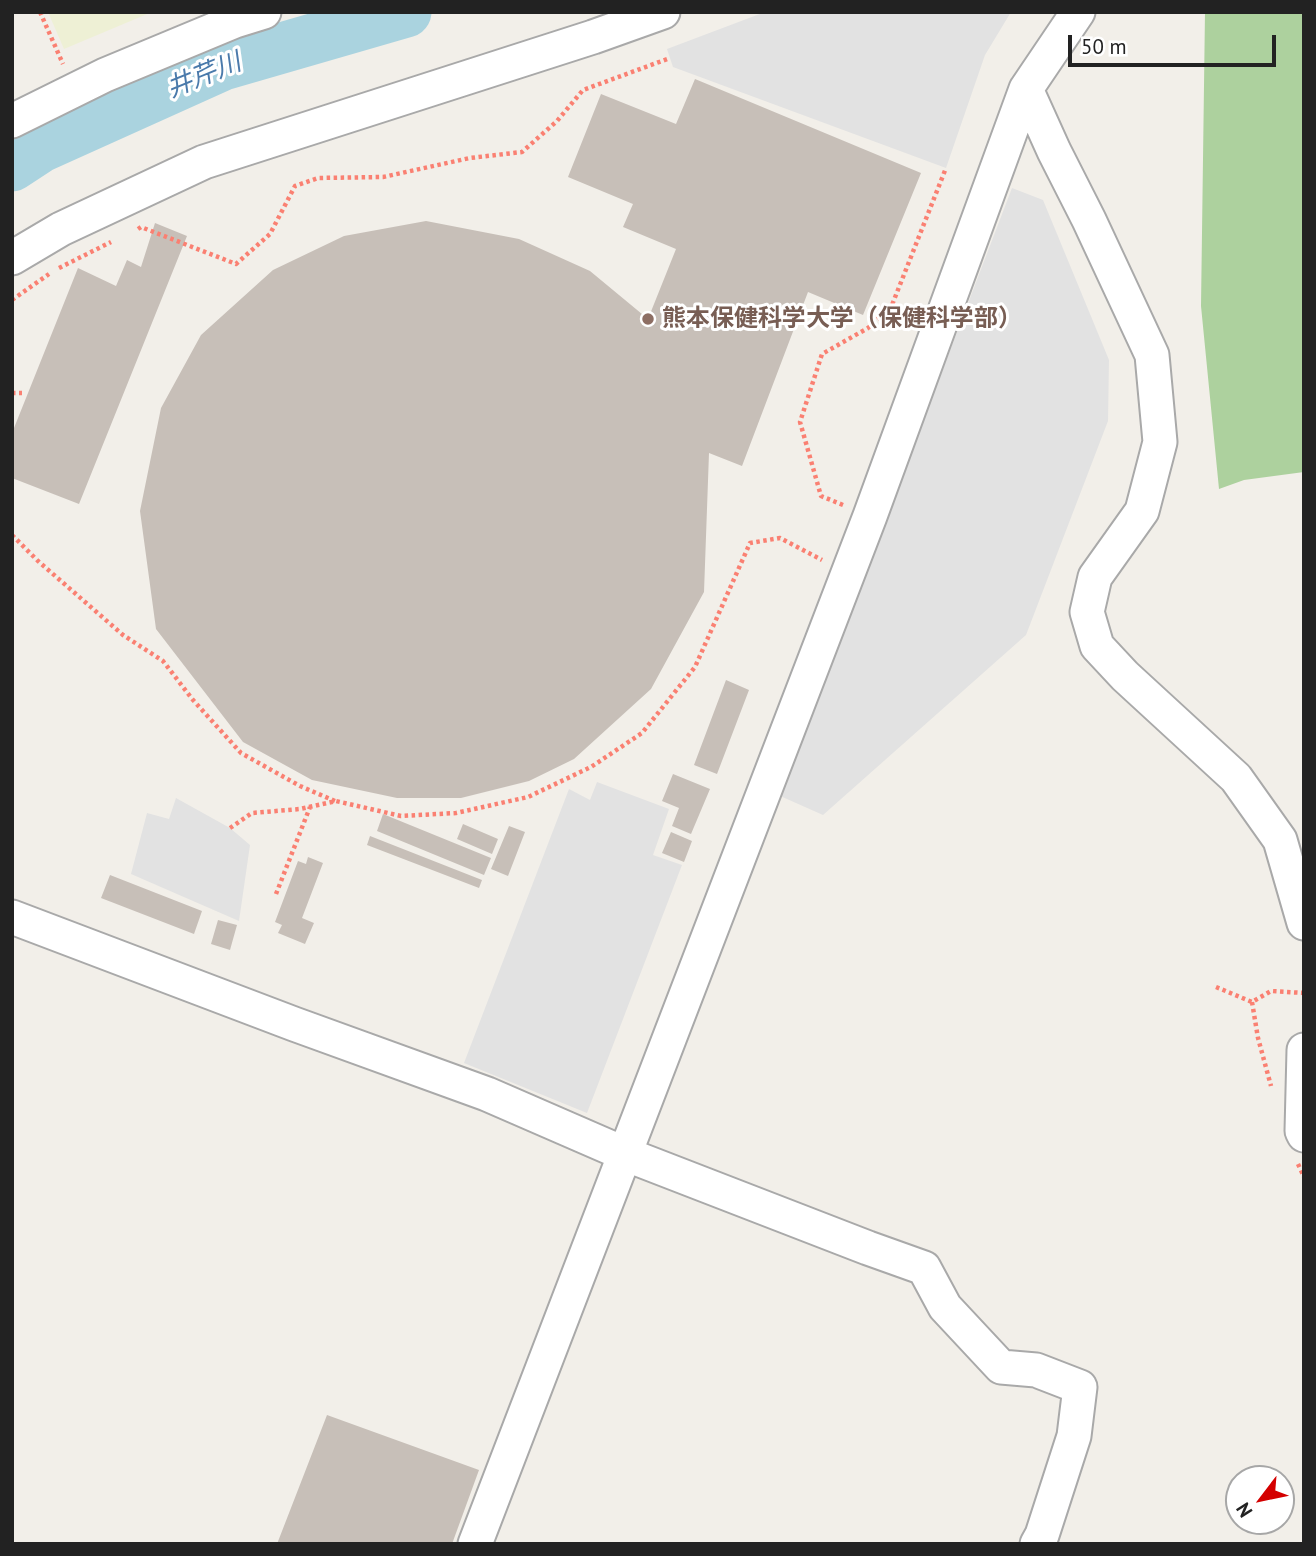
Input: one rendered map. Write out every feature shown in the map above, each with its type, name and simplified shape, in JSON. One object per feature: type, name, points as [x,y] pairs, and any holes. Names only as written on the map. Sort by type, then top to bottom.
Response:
[{"type":"street","points":[[12,121],[105,75],[234,21],[264,12]]},
{"type":"street","points":[[12,258],[61,229],[204,162],[663,12]]},
{"type":"street","points":[[475,1544],[870,516],[1027,89],[1078,12]]},
{"type":"street","points":[[1027,89],[1152,355],[1160,442],[1143,511],[1095,577],[1087,612],[1097,646],[1125,676],[1236,778],[1280,841],[1304,923]]},
{"type":"street","points":[[12,917],[487,1094],[625,1154],[925,1268],[945,1307],[1001,1367],[1036,1370],[1080,1387],[1074,1436],[1037,1544]]},
{"type":"street","points":[[1304,1050],[1304,1135]]},
{"type":"path","points":[[40,12],[74,90]]},
{"type":"path","points":[[128,234],[141,227],[236,264],[270,234],[295,186],[318,178],[383,177],[470,158],[522,152],[557,121],[583,90],[670,58]]},
{"type":"path","points":[[870,516],[821,496],[800,422],[822,354],[869,328],[892,305],[946,168]]},
{"type":"path","points":[[12,300],[53,271],[116,240]]},
{"type":"path","points":[[12,393],[22,393]]},
{"type":"path","points":[[12,535],[123,635],[163,661],[193,700],[241,753],[300,786],[336,801],[401,816],[456,813],[528,797],[591,767],[642,733],[695,667],[750,543],[780,538],[848,573]]},
{"type":"path","points":[[230,828],[252,813],[336,801]]},
{"type":"path","points":[[276,894],[310,806]]},
{"type":"path","points":[[1216,987],[1252,1002],[1271,991],[1304,993]]},
{"type":"green space","points":[[48,12],[152,12],[64,49]]},
{"type":"green space","points":[[1205,12],[1304,12],[1304,472],[1244,480],[1219,489],[1201,306]]},
{"type":"shaded area","points":[[765,12],[1011,12],[985,55],[946,168],[673,67],[667,49]]},
{"type":"shaded area","points":[[1012,188],[1043,200],[1109,360],[1108,421],[1026,635],[823,815],[778,795]]},
{"type":"shaded area","points":[[597,782],[669,809],[653,855],[682,865],[587,1113],[464,1063],[569,789],[590,800]]},
{"type":"shaded area","points":[[176,798],[230,828],[250,845],[239,921],[131,874],[147,813],[169,819]]},
{"type":"building","name":"熊本保健科学大学（保健科学部）","points":[[695,79],[921,173],[863,315],[808,292],[742,466],[709,453],[704,592],[651,689],[574,759],[529,781],[461,798],[397,798],[312,780],[243,742],[156,629],[140,511],[161,408],[201,335],[273,270],[344,236],[426,221],[519,239],[590,271],[648,319],[676,249],[623,227],[633,204],[568,177],[601,94],[676,124]]},
{"type":"building","points":[[155,223],[187,236],[79,504],[12,478],[12,433],[78,268],[116,286],[127,260],[141,267]]},
{"type":"building","points":[[726,680],[749,690],[717,774],[694,765]]},
{"type":"building","points":[[673,774],[710,789],[691,834],[672,826],[679,808],[662,801]]},
{"type":"building","points":[[383,814],[491,858],[484,875],[377,831]]},
{"type":"building","points":[[463,824],[498,839],[492,854],[457,839]]},
{"type":"building","points":[[509,826],[525,832],[508,876],[491,869]]},
{"type":"building","points":[[671,832],[692,841],[684,862],[662,853]]},
{"type":"building","points":[[370,836],[482,880],[479,888],[367,845]]},
{"type":"building","points":[[308,857],[323,863],[302,918],[314,923],[305,944],[278,933],[282,925],[275,922],[298,861],[306,864]]},
{"type":"building","points":[[110,875],[202,911],[194,934],[101,898]]},
{"type":"building","points":[[218,920],[237,925],[230,950],[211,944]]},
{"type":"building","points":[[327,1415],[479,1470],[452,1544],[277,1544]]},
{"type":"waterway","name":"井芹川","points":[[12,166],[41,147],[223,65],[406,12]]},
{"type":"place","name":"熊本保健科学大学（保健科学部）","points":[[648,319]]}]
